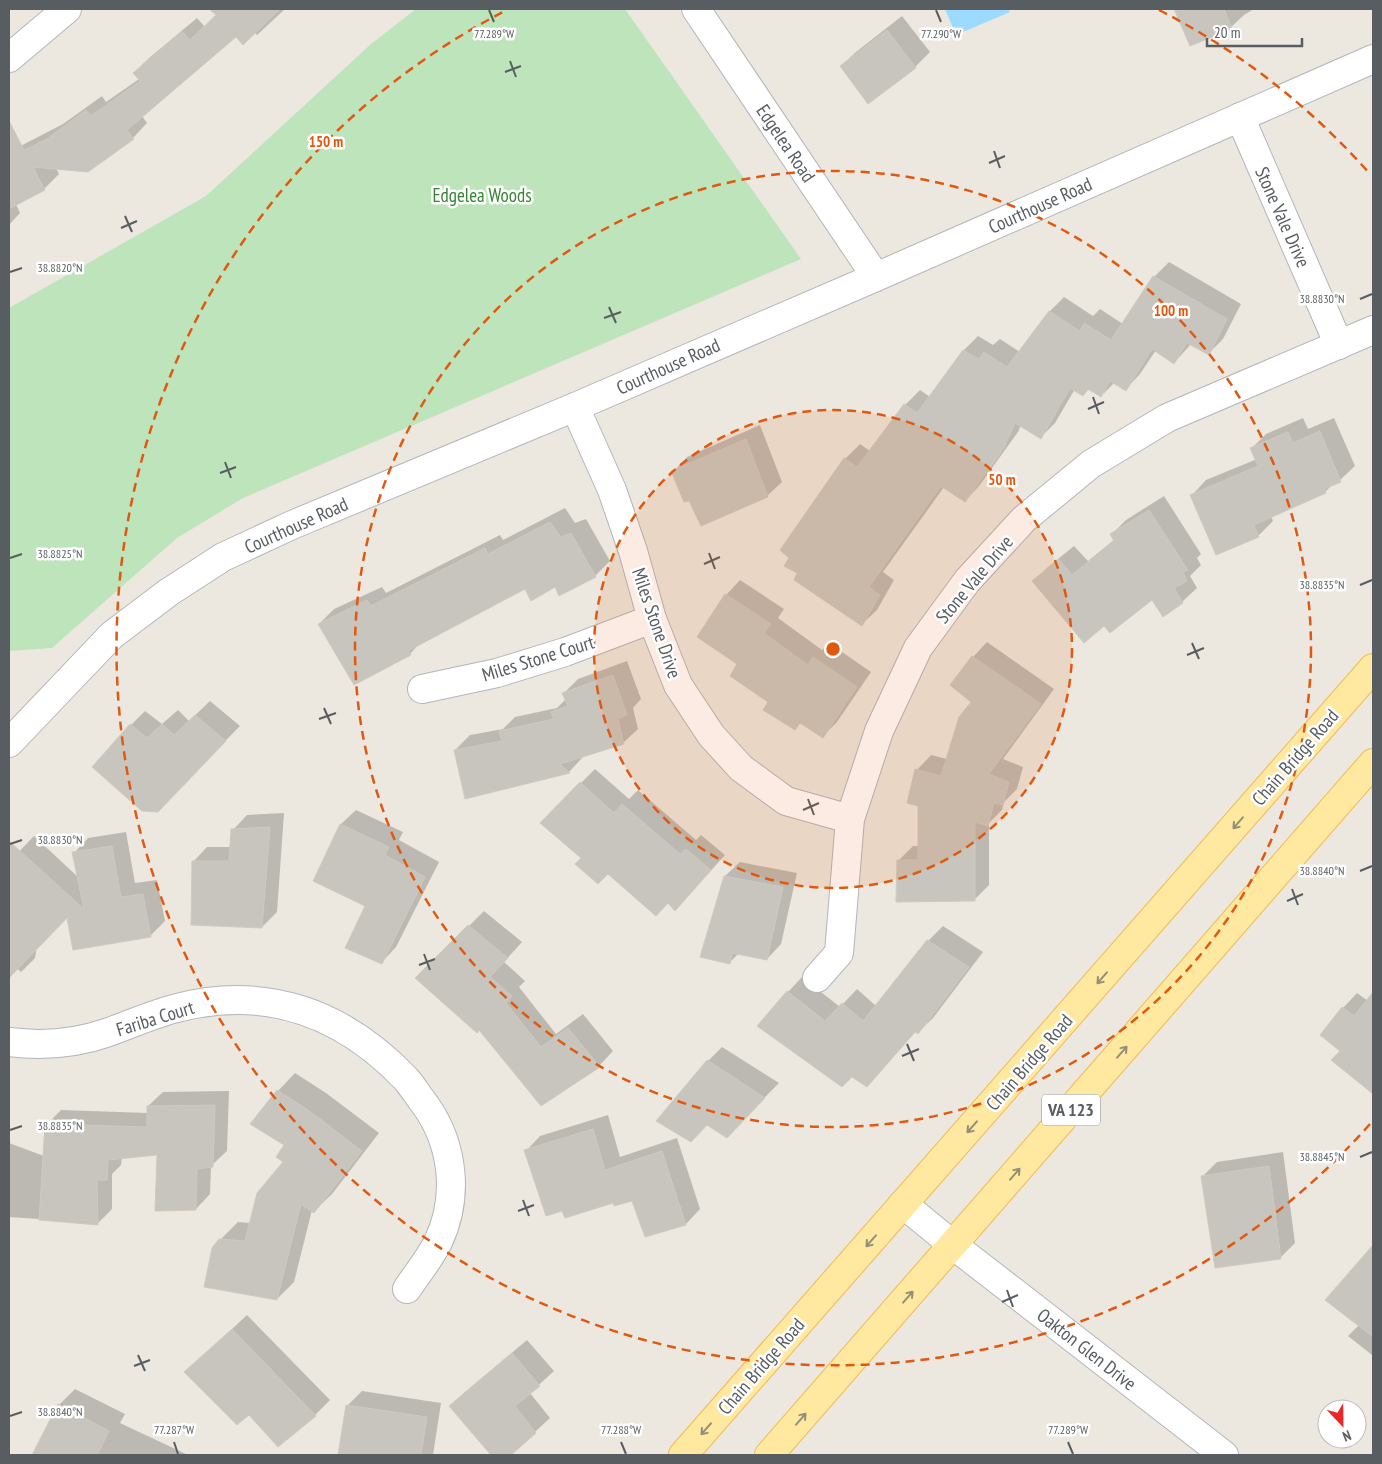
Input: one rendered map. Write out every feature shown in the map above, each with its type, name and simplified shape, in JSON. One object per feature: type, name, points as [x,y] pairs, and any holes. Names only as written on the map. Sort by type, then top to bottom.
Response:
[{"type":"main road","name":"Chain Bridge Road","points":[[683,1455],[1373,668]]},
{"type":"main road","name":"VA 123","points":[[769,1455],[1373,763]]},
{"type":"street","points":[[9,58],[67,9]]},
{"type":"street","name":"Edgelea Road","points":[[696,9],[876,277]]},
{"type":"street","name":"Courthouse Road","points":[[9,743],[112,635],[169,592],[223,557],[292,525],[574,407],[876,277],[1373,59]]},
{"type":"street","name":"Stone Vale Drive","points":[[1240,118],[1339,344]]},
{"type":"street","name":"Stone Vale Drive","points":[[817,978],[839,953],[850,819],[879,730],[918,648],[966,581],[1024,519],[1091,464],[1167,418],[1373,330]]},
{"type":"street","name":"Miles Stone Drive","points":[[574,407],[612,490],[633,551],[652,619],[678,686],[710,735],[741,768],[786,801],[850,819]]},
{"type":"street","name":"Miles Stone Court","points":[[422,689],[497,673],[556,655],[652,619]]},
{"type":"street","name":"Fariba Court","points":[[9,1042],[34,1045],[72,1042],[103,1034],[176,1008],[207,1002],[256,1001],[284,1005],[317,1015],[343,1027],[375,1049],[407,1080],[430,1111],[446,1148],[452,1177],[448,1216],[438,1243],[407,1289]]},
{"type":"street","name":"Oakton Glen Drive","points":[[903,1204],[1224,1455]]},
{"type":"green space","name":"Edgelea Woods","points":[[416,9],[625,9],[801,259],[243,498],[177,538],[52,648],[9,651],[9,308],[206,196],[371,44]]},
{"type":"water","points":[[945,9],[1008,9],[1010,12],[956,35]]},
{"type":"building","points":[[209,9],[280,9],[243,45],[236,37],[127,130],[134,139],[88,172],[33,167],[45,190],[9,209],[9,121],[24,150],[47,139],[86,110],[91,116],[140,81],[133,73],[182,31],[190,40],[216,15]]},
{"type":"building","points":[[1174,9],[1224,9],[1232,29],[1190,46]]},
{"type":"building","points":[[887,30],[916,68],[868,104],[840,66]]},
{"type":"building","points":[[1153,276],[1227,319],[1209,355],[1187,343],[1174,364],[1152,349],[1126,391],[1110,381],[1101,397],[1088,389],[1083,396],[1070,388],[1041,439],[1015,423],[1004,448],[965,502],[941,486],[869,587],[880,595],[862,626],[794,580],[797,573],[784,566],[789,558],[780,550],[844,458],[857,467],[904,404],[917,413],[963,350],[979,359],[984,352],[1007,367],[1049,311],[1080,331],[1084,323],[1111,340]]},
{"type":"building","points":[[1320,431],[1341,482],[1324,489],[1326,493],[1254,525],[1259,537],[1216,555],[1190,495],[1258,466],[1250,448],[1288,432],[1293,443]]},
{"type":"building","points":[[746,439],[768,497],[701,526],[689,501],[684,502],[671,471]]},
{"type":"building","points":[[1149,510],[1188,570],[1183,572],[1187,581],[1174,588],[1183,603],[1163,617],[1152,600],[1110,633],[1104,626],[1084,643],[1032,581],[1059,559],[1072,575],[1114,541],[1110,534]]},
{"type":"building","points":[[550,522],[561,537],[571,533],[596,577],[559,596],[555,587],[531,601],[525,589],[408,651],[411,655],[354,685],[318,624],[367,600],[371,606],[485,548],[488,554]]},
{"type":"building","points":[[725,594],[771,624],[764,633],[808,665],[813,657],[857,687],[823,738],[800,723],[795,730],[763,710],[768,702],[730,676],[737,664],[697,637]]},
{"type":"building","points":[[972,656],[1041,704],[989,774],[1009,782],[1003,805],[994,803],[988,826],[975,822],[975,901],[896,902],[897,860],[918,860],[918,806],[907,803],[915,769],[941,776],[959,717],[971,702],[950,685]]},
{"type":"building","points":[[613,675],[627,715],[618,719],[624,744],[560,764],[570,773],[465,799],[454,750],[502,741],[499,731],[554,719],[551,712],[568,706],[562,693]]},
{"type":"building","points":[[195,715],[226,741],[158,812],[142,811],[92,767],[130,724],[147,738],[162,724],[174,735]]},
{"type":"building","points":[[580,782],[614,813],[622,804],[680,854],[686,849],[711,870],[675,911],[668,903],[656,916],[608,874],[598,884],[575,864],[581,858],[540,823]]},
{"type":"building","points":[[340,824],[389,847],[385,855],[425,877],[382,964],[345,948],[365,906],[313,881]]},
{"type":"building","points":[[270,827],[262,928],[191,925],[192,861],[229,861],[231,829]]},
{"type":"building","points":[[9,841],[84,909],[72,852],[112,846],[121,897],[143,894],[151,937],[73,950],[67,918],[9,978]]},
{"type":"building","points":[[724,876],[783,887],[767,960],[732,953],[730,964],[700,957]]},
{"type":"building","points":[[468,925],[508,958],[490,977],[512,996],[506,1003],[541,1047],[568,1028],[600,1067],[541,1106],[479,1030],[477,1033],[415,978]]},
{"type":"building","points":[[927,940],[969,967],[918,1034],[915,1032],[867,1087],[852,1077],[842,1087],[757,1026],[787,991],[825,1021],[842,1003],[863,1021]]},
{"type":"building","points":[[1373,992],[1373,1094],[1331,1060],[1340,1051],[1320,1035],[1342,1007],[1354,1016]]},
{"type":"building","points":[[707,1060],[765,1098],[727,1138],[707,1125],[691,1142],[656,1121]]},
{"type":"building","points":[[277,1090],[308,1110],[362,1151],[314,1213],[301,1204],[277,1300],[204,1287],[212,1248],[219,1239],[245,1241],[257,1193],[283,1162],[276,1157],[284,1145],[250,1124]]},
{"type":"building","points":[[215,1105],[213,1167],[197,1169],[196,1210],[155,1211],[157,1155],[108,1160],[107,1180],[97,1180],[98,1225],[39,1220],[45,1124],[147,1127],[147,1106]]},
{"type":"building","points":[[593,1129],[605,1170],[662,1151],[686,1225],[645,1237],[632,1201],[614,1206],[613,1203],[565,1218],[562,1211],[546,1216],[524,1150]]},
{"type":"building","points":[[1269,1166],[1281,1259],[1215,1268],[1201,1176]]},
{"type":"building","points":[[1373,1245],[1373,1337],[1325,1300]]},
{"type":"building","points":[[232,1329],[316,1416],[278,1447],[249,1415],[237,1425],[184,1372]]},
{"type":"building","points":[[512,1353],[540,1386],[515,1406],[536,1433],[511,1455],[491,1455],[449,1406]]},
{"type":"building","points":[[58,1404],[109,1431],[97,1455],[32,1455]]},
{"type":"building","points":[[346,1405],[427,1417],[421,1455],[338,1455]]}]
